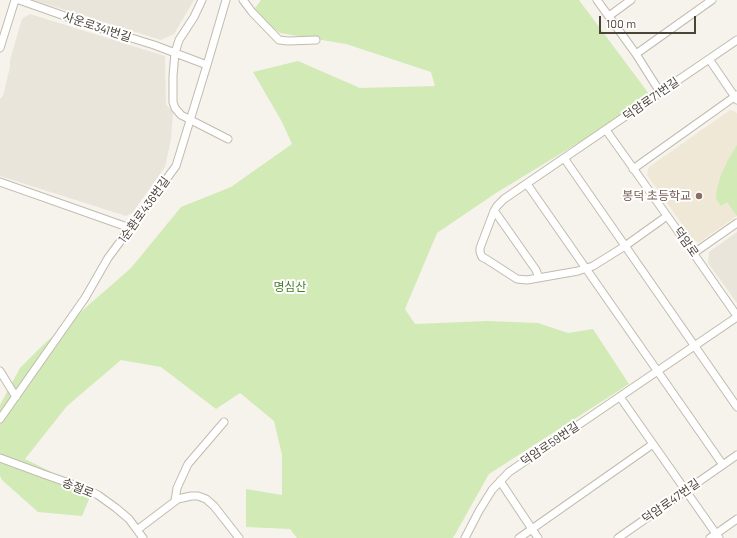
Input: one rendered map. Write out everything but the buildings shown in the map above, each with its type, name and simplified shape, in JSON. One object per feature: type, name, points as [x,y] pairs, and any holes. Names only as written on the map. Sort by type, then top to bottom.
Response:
[{"type":"street","points":[[0,48],[15,0]]},
{"type":"street","name":"사운로341번길","points":[[19,0],[175,53]]},
{"type":"street","points":[[202,0],[179,40],[175,53],[172,102],[181,115],[228,139]]},
{"type":"street","name":"1순환로436번길","points":[[0,419],[85,298],[108,258],[176,166],[226,0]]},
{"type":"street","points":[[242,0],[279,40],[316,40]]},
{"type":"street","points":[[597,0],[636,54],[660,92]]},
{"type":"street","points":[[608,16],[631,0]]},
{"type":"street","points":[[636,54],[712,0]]},
{"type":"street","name":"덕암로71번길","points":[[667,216],[625,246],[586,269],[527,280],[517,279],[482,257],[480,252],[480,248],[494,211],[504,199],[737,40]]},
{"type":"street","points":[[175,53],[207,65]]},
{"type":"street","points":[[633,169],[736,97],[709,59]]},
{"type":"street","name":"덕암로","points":[[606,130],[694,253],[737,317]]},
{"type":"street","points":[[564,158],[737,407]]},
{"type":"street","points":[[0,182],[130,228]]},
{"type":"street","points":[[526,184],[723,465]]},
{"type":"street","points":[[494,211],[536,270],[539,278]]},
{"type":"street","points":[[694,253],[737,223]]},
{"type":"street","name":"덕암로59번길","points":[[466,538],[485,500],[509,472],[737,317]]},
{"type":"street","points":[[0,371],[16,396]]},
{"type":"street","points":[[620,397],[686,491],[715,537],[737,519]]},
{"type":"street","points":[[175,501],[177,488],[188,464],[224,422]]},
{"type":"street","points":[[519,538],[653,444]]},
{"type":"street","name":"덕암로47번길","points":[[618,538],[737,455]]},
{"type":"street","name":"송절로","points":[[0,458],[46,476],[86,489],[98,495],[129,520],[143,538]]},
{"type":"street","points":[[500,481],[538,538]]},
{"type":"street","points":[[137,530],[175,501],[184,497],[198,496],[206,499],[214,506],[239,538]]},
{"type":"shaded area","points":[[33,0],[194,0],[174,34],[161,40]]},
{"type":"shaded area","points":[[30,14],[165,56],[166,104],[173,113],[171,139],[165,167],[133,212],[126,216],[0,176],[0,99],[3,96],[10,67],[10,60],[22,19]]},
{"type":"shaded area","name":"봉덕 초등학교","points":[[730,110],[736,112],[737,114],[737,216],[700,242],[694,241],[647,175],[649,167]]},
{"type":"shaded area","points":[[737,232],[737,303],[708,263],[709,252]]},
{"type":"green space","name":"명심산","points":[[261,0],[579,0],[652,98],[496,193],[437,233],[405,309],[415,324],[487,321],[538,323],[568,333],[593,329],[629,384],[489,474],[453,538],[297,538],[290,529],[246,527],[246,489],[282,495],[282,455],[274,421],[240,393],[216,409],[161,367],[121,360],[67,406],[25,459],[92,492],[82,516],[38,512],[2,480],[0,476],[0,405],[20,368],[44,344],[131,268],[181,207],[231,187],[292,144],[282,122],[253,72],[298,61],[360,88],[435,86],[431,72],[346,44],[280,33],[252,12]]},
{"type":"green space","points":[[737,145],[737,216],[727,202],[721,206],[716,199],[717,188],[721,175]]},
{"type":"place","name":"봉덕 초등학교","points":[[699,196]]}]
